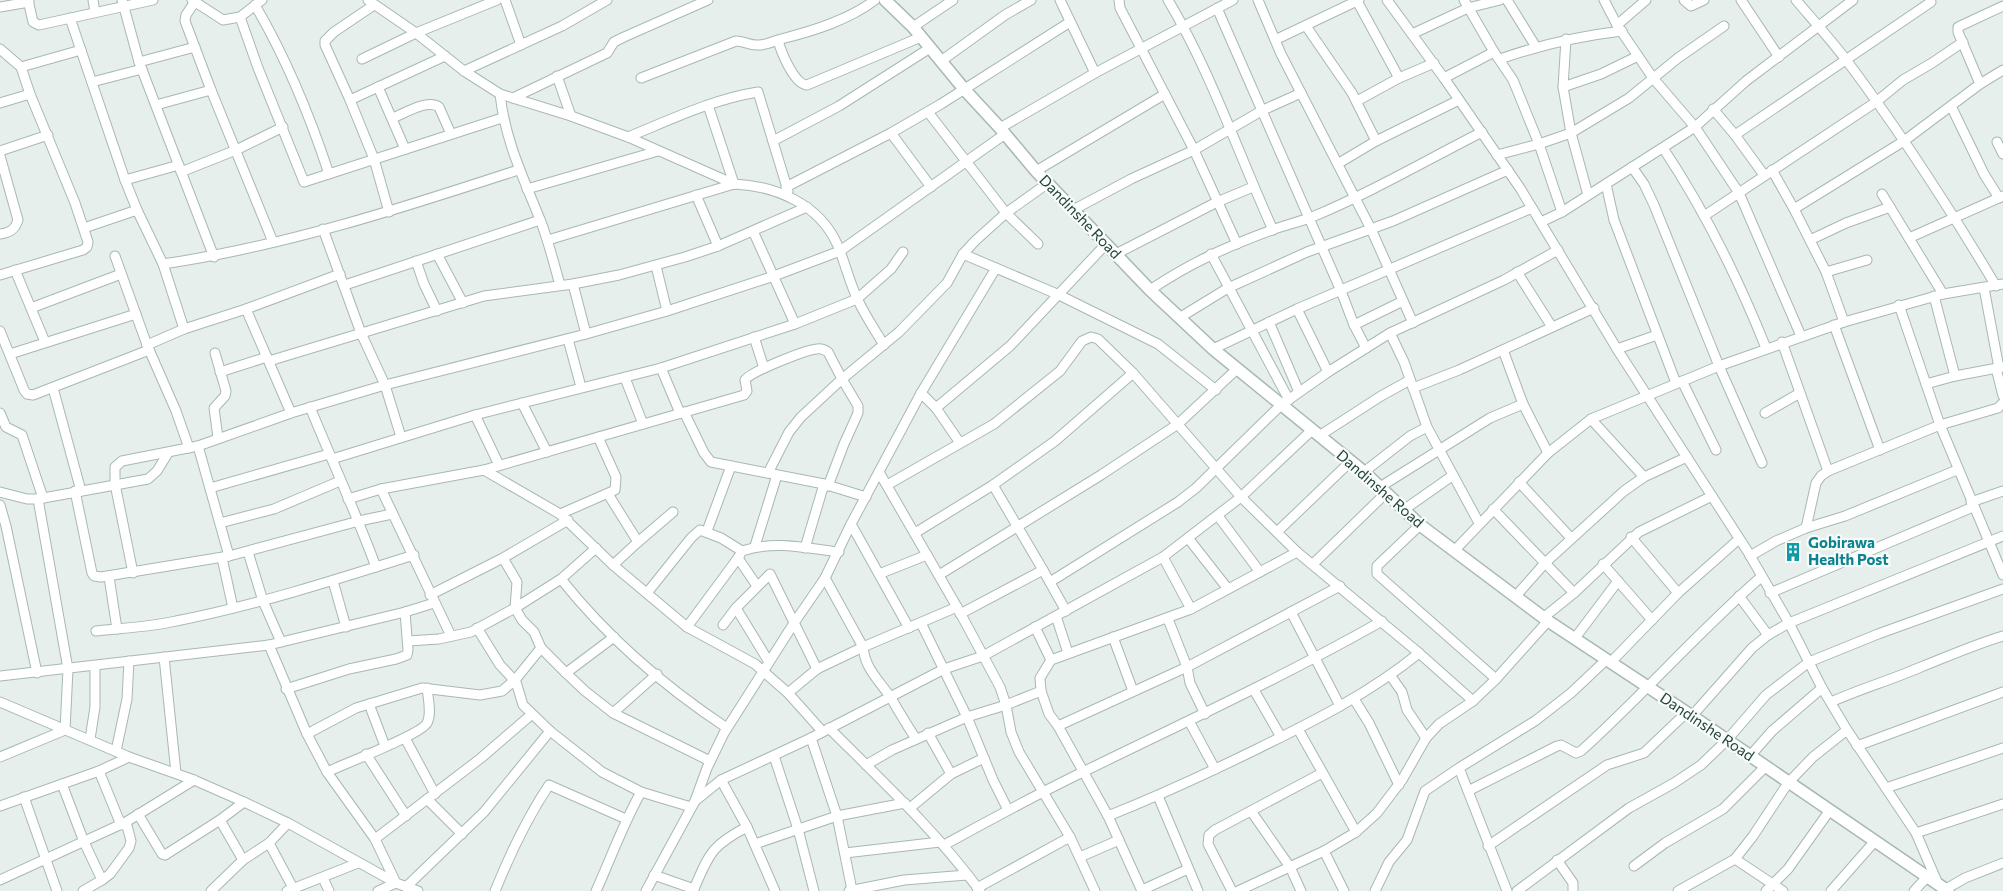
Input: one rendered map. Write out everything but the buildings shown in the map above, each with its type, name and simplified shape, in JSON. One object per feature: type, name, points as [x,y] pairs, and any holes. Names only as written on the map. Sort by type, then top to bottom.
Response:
[{"type":"street","points":[[93,0],[95,12]]},
{"type":"street","points":[[0,8],[28,1],[31,19],[35,24],[39,25],[95,12],[123,3],[153,0]]},
{"type":"street","points":[[471,0],[476,9]]},
{"type":"street","points":[[362,58],[416,33],[497,0]]},
{"type":"street","points":[[505,0],[521,45]]},
{"type":"street","points":[[464,71],[562,26],[607,0]]},
{"type":"street","points":[[514,98],[607,53],[614,42],[624,36],[708,0]]},
{"type":"street","points":[[641,78],[736,41],[756,46],[808,32],[864,8],[875,0]]},
{"type":"street","name":"Dandinshe Road","points":[[886,0],[913,27],[1036,171],[1150,290],[1213,349],[1285,402],[1315,433],[1364,472],[1420,525],[1546,619],[1944,888]]},
{"type":"street","points":[[913,27],[953,0]]},
{"type":"street","points":[[941,60],[1005,15],[1031,0]]},
{"type":"street","points":[[1060,0],[1096,73]]},
{"type":"street","points":[[1119,0],[1120,8],[1194,150],[1236,244]]},
{"type":"street","points":[[1168,0],[1183,26],[1230,128],[1273,230]]},
{"type":"street","points":[[133,573],[115,484],[115,467],[117,464],[131,459],[193,447],[291,413],[385,385],[568,339],[666,311],[774,276],[840,251],[967,162],[1003,131],[1096,73],[1232,0]]},
{"type":"street","points":[[1258,0],[1277,39],[1281,54],[1371,229],[1413,323]]},
{"type":"street","points":[[1386,0],[1434,63],[1508,170],[1541,222],[1618,349],[1750,556],[1789,623],[1822,688],[1857,746],[1916,833],[1944,888],[2003,863]]},
{"type":"street","points":[[1412,34],[1466,4],[1500,0]]},
{"type":"street","points":[[1507,0],[1536,47]]},
{"type":"street","points":[[1604,0],[1653,78],[1695,126],[1739,194],[1801,336]]},
{"type":"street","points":[[1444,78],[1497,56],[1620,28],[1646,0]]},
{"type":"street","points":[[1684,0],[1691,6],[1704,0]]},
{"type":"street","points":[[1741,0],[1779,57]]},
{"type":"street","points":[[1454,551],[1548,453],[1591,419],[1782,342],[1899,305],[1938,295],[1999,285],[1904,141],[1847,61],[1796,0]]},
{"type":"street","points":[[1541,222],[1588,196],[1695,126],[1746,81],[1853,0]]},
{"type":"street","points":[[273,242],[185,21],[186,15],[194,1],[223,20],[240,17],[259,2],[329,174]]},
{"type":"street","points":[[389,212],[374,160],[350,100],[325,46],[325,41],[370,1],[416,33],[464,71],[500,94],[571,116],[628,138],[734,184]]},
{"type":"street","points":[[1277,39],[1358,1],[1399,78]]},
{"type":"street","points":[[1735,135],[1847,61],[1931,2]]},
{"type":"street","points":[[123,3],[141,66],[214,256]]},
{"type":"street","points":[[1466,4],[1513,80],[1539,144],[1562,212]]},
{"type":"street","points":[[1980,84],[1958,32],[1958,27],[1960,24],[2003,6]]},
{"type":"street","points":[[1216,8],[1263,110],[1354,325],[1366,348]]},
{"type":"street","points":[[240,17],[258,68],[304,182],[502,118]]},
{"type":"street","points":[[70,18],[125,180],[163,264],[184,329]]},
{"type":"street","points":[[786,187],[892,133],[1070,22]]},
{"type":"street","points":[[1306,26],[1357,101],[1376,141]]},
{"type":"street","points":[[1497,155],[1571,133],[1622,103],[1724,26]]},
{"type":"street","points":[[778,40],[786,62],[800,82],[807,85],[921,37]]},
{"type":"street","points":[[1566,39],[1563,87],[1571,133],[1588,196]]},
{"type":"street","points":[[1704,216],[1876,102],[1903,80],[1962,42]]},
{"type":"street","points":[[92,82],[195,47]]},
{"type":"street","points":[[773,141],[839,106],[930,48]]},
{"type":"street","points":[[0,49],[21,67],[88,242],[87,247],[83,250],[0,275]]},
{"type":"street","points":[[21,67],[81,50]]},
{"type":"street","points":[[350,100],[445,56]]},
{"type":"street","points":[[1563,87],[1601,74],[1638,56]]},
{"type":"street","points":[[1357,101],[1399,78],[1434,63]]},
{"type":"street","points":[[1794,209],[1904,141],[1980,84],[2003,70]]},
{"type":"street","points":[[557,76],[571,116]]},
{"type":"street","points":[[378,87],[405,149]]},
{"type":"street","points":[[156,105],[211,90]]},
{"type":"street","points":[[628,138],[708,105],[744,94],[758,92],[790,198]]},
{"type":"street","points":[[1073,210],[1131,179],[1194,150],[1263,110],[1301,93]]},
{"type":"street","points":[[0,103],[30,94]]},
{"type":"street","points":[[500,94],[502,118],[518,170],[548,240],[560,285]]},
{"type":"street","points":[[1036,171],[1165,94]]},
{"type":"street","points":[[1338,164],[1376,141],[1459,100]]},
{"type":"street","points":[[393,118],[427,104],[435,105],[439,107],[451,134]]},
{"type":"street","points":[[708,105],[734,184]]},
{"type":"street","points":[[1909,238],[2001,197],[1984,174],[1952,106]]},
{"type":"street","points":[[1713,109],[1735,135],[1764,175]]},
{"type":"street","points":[[928,112],[1006,213],[1038,244]]},
{"type":"street","points":[[125,180],[180,168],[236,150],[283,127]]},
{"type":"street","points":[[1150,290],[1190,264],[1211,254],[1309,218],[1355,198],[1482,132]]},
{"type":"street","points":[[892,133],[930,187]]},
{"type":"street","points":[[0,151],[48,135]]},
{"type":"street","points":[[1997,142],[2003,154]]},
{"type":"street","points":[[1663,148],[1689,187],[1742,289],[1766,348]]},
{"type":"street","points":[[527,189],[658,151]]},
{"type":"street","points":[[0,156],[18,220],[13,230],[9,233],[0,234]]},
{"type":"street","points":[[1632,168],[1644,184],[1654,205],[1719,366],[1762,463]]},
{"type":"street","points":[[163,264],[214,256],[389,212],[518,170]]},
{"type":"street","points":[[1179,318],[1228,288],[1321,247],[1371,229],[1508,170]]},
{"type":"street","points":[[1772,170],[1826,272],[1844,322]]},
{"type":"street","points":[[548,240],[734,184],[755,185],[773,190],[807,207],[829,230],[840,251],[858,300],[884,345]]},
{"type":"street","points":[[768,473],[789,432],[801,417],[842,379],[899,332],[948,283],[963,254],[975,241],[1006,213],[1048,184]]},
{"type":"street","points":[[1606,184],[1614,220],[1657,335],[1679,382],[1716,450]]},
{"type":"street","points":[[1116,254],[1217,202],[1254,187]]},
{"type":"street","points":[[1882,194],[1909,238],[1938,295],[1955,376]]},
{"type":"street","points":[[696,195],[718,246]]},
{"type":"street","points":[[220,372],[361,333],[484,296],[507,291],[573,284],[656,266],[718,246],[807,207]]},
{"type":"street","points":[[1810,240],[1846,223],[1890,207]]},
{"type":"street","points":[[1213,349],[1297,309],[1532,208]]},
{"type":"street","points":[[84,228],[137,210]]},
{"type":"street","points":[[345,285],[540,220]]},
{"type":"street","points":[[323,229],[361,333],[385,385],[401,437]]},
{"type":"street","points":[[753,231],[795,324]]},
{"type":"street","points":[[936,408],[1010,346],[1106,244]]},
{"type":"street","points":[[1050,582],[1178,502],[1196,488],[1285,402],[1328,372],[1390,333],[1517,272],[1558,250]]},
{"type":"street","points":[[210,488],[330,457],[474,415],[661,368],[795,324],[858,300],[891,269],[903,252]]},
{"type":"street","points":[[437,254],[463,303]]},
{"type":"street","points":[[963,254],[1057,294],[1158,344],[1216,390]]},
{"type":"street","points":[[1211,254],[1251,330],[1285,402]]},
{"type":"street","points":[[115,256],[148,348],[210,488],[220,523],[233,608]]},
{"type":"street","points":[[1826,272],[1867,260]]},
{"type":"street","points":[[416,261],[424,284],[437,311]]},
{"type":"street","points":[[656,266],[666,311]]},
{"type":"street","points":[[646,891],[693,804],[710,761],[727,728],[763,670],[825,578],[851,524],[921,393],[996,268]]},
{"type":"street","points":[[15,270],[45,342]]},
{"type":"street","points":[[1517,272],[1552,327]]},
{"type":"street","points":[[31,308],[121,274]]},
{"type":"street","points":[[0,331],[24,390],[27,394],[33,395],[148,348],[184,329],[246,309],[340,274]]},
{"type":"street","points":[[573,284],[586,334]]},
{"type":"street","points":[[1984,288],[2003,396]]},
{"type":"street","points":[[1354,325],[1403,301]]},
{"type":"street","points":[[1899,305],[1957,470],[2003,575]]},
{"type":"street","points":[[693,804],[721,780],[811,738],[944,669],[983,656],[1163,557],[1218,516],[1315,433],[1381,396],[1503,350],[1594,308]]},
{"type":"street","points":[[246,309],[291,413]]},
{"type":"street","points":[[1297,309],[1328,372]]},
{"type":"street","points":[[10,354],[136,314]]},
{"type":"street","points":[[1269,322],[1300,392]]},
{"type":"street","points":[[1834,325],[1880,450]]},
{"type":"street","points":[[1390,333],[1438,450],[1479,523]]},
{"type":"street","points":[[1618,349],[1657,335]]},
{"type":"street","points":[[754,337],[764,368]]},
{"type":"street","points":[[887,485],[994,424],[1060,371],[1086,338],[1098,339],[1133,373],[1217,467],[1241,497],[1297,552],[1382,621],[1472,701]]},
{"type":"street","points":[[568,339],[581,387]]},
{"type":"street","points":[[1782,342],[1828,471]]},
{"type":"street","points":[[348,499],[381,489],[484,470],[744,395],[747,391],[746,378],[764,368],[818,349],[823,349],[832,357],[842,379],[856,400],[858,413],[826,485],[806,548]]},
{"type":"street","points":[[1503,350],[1523,404],[1548,453]]},
{"type":"street","points":[[215,352],[226,391],[225,396],[214,408],[218,438]]},
{"type":"street","points":[[661,368],[708,460],[826,485],[866,497]]},
{"type":"street","points":[[1926,384],[1955,376],[1999,368]]},
{"type":"street","points":[[938,575],[1178,424],[1238,369]]},
{"type":"street","points":[[915,533],[992,485],[1055,442],[1133,373]]},
{"type":"street","points":[[625,378],[643,424]]},
{"type":"street","points":[[53,388],[78,491],[92,573],[97,577],[108,577],[225,557],[392,514]]},
{"type":"street","points":[[921,393],[936,408],[960,443]]},
{"type":"street","points":[[1765,413],[1800,393]]},
{"type":"street","points":[[522,403],[547,452]]},
{"type":"street","points":[[1806,528],[1816,482],[1820,476],[1940,425],[1998,408],[2003,403]]},
{"type":"street","points":[[1313,564],[1383,490],[1438,450],[1490,418],[1523,404]]},
{"type":"street","points":[[310,407],[340,481],[359,521],[376,567]]},
{"type":"street","points":[[0,413],[3,423],[11,430],[22,435],[40,499],[68,669],[65,730]]},
{"type":"street","points":[[474,415],[499,465]]},
{"type":"street","points":[[1591,419],[1644,477]]},
{"type":"street","points":[[1364,472],[1427,426]]},
{"type":"street","points":[[0,434],[11,430]]},
{"type":"street","points":[[560,514],[615,490],[616,477],[598,437]]},
{"type":"street","points":[[0,492],[27,500],[40,499],[148,479],[157,471],[168,453]]},
{"type":"street","points":[[1515,596],[1545,563],[1624,491],[1644,477],[1687,457]]},
{"type":"street","points":[[1277,532],[1350,462]]},
{"type":"street","points":[[707,531],[731,466]]},
{"type":"street","points":[[484,470],[568,520],[613,565],[687,627],[763,670],[866,765],[907,806],[942,844],[978,889],[1070,837]]},
{"type":"street","points":[[1750,556],[1776,541],[1806,528],[1845,516],[1957,470]]},
{"type":"street","points":[[879,472],[959,610],[1000,687],[1015,742],[1070,837],[1095,891]]},
{"type":"street","points":[[755,546],[777,475]]},
{"type":"street","points":[[1405,509],[1452,476]]},
{"type":"street","points":[[220,523],[274,509],[340,481]]},
{"type":"street","points":[[1519,482],[1571,538]]},
{"type":"street","points":[[992,485],[1066,611]]},
{"type":"street","points":[[381,489],[451,636]]},
{"type":"street","points":[[1770,593],[2003,490]]},
{"type":"street","points":[[608,494],[638,542]]},
{"type":"street","points":[[1238,891],[1256,887],[1356,832],[1377,813],[1399,785],[1426,738],[1439,724],[1472,701],[1496,679],[1546,619],[1631,537],[1712,496]]},
{"type":"street","points":[[0,505],[3,527],[37,673]]},
{"type":"street","points":[[1493,509],[1574,593]]},
{"type":"street","points":[[613,565],[673,512]]},
{"type":"street","points":[[1218,516],[1260,572]]},
{"type":"street","points":[[0,676],[269,645],[405,612],[432,599],[568,520]]},
{"type":"street","points":[[851,524],[909,628]]},
{"type":"street","points":[[1420,525],[1377,566],[1377,574],[1496,679]]},
{"type":"street","points":[[647,593],[700,530],[707,531],[740,554],[758,586]]},
{"type":"street","points":[[1488,846],[1607,764],[1644,753],[1689,714],[1752,648],[1768,635],[1789,623],[2003,536]]},
{"type":"street","points":[[1631,537],[1678,593]]},
{"type":"street","points":[[1188,538],[1228,589]]},
{"type":"street","points":[[1375,891],[1389,862],[1407,840],[1425,791],[1458,768],[1535,722],[1609,660],[1678,593],[1739,539]]},
{"type":"street","points":[[687,627],[740,554],[755,546],[773,544],[839,552]]},
{"type":"street","points":[[408,641],[471,632],[562,579],[596,548]]},
{"type":"street","points":[[248,552],[263,601],[281,642]]},
{"type":"street","points":[[1188,869],[1142,890],[1108,816],[1058,726],[1049,714],[1041,691],[1040,678],[1051,660],[1168,619],[1191,609],[1297,552]]},
{"type":"street","points":[[96,631],[175,622],[263,601],[332,582],[414,555]]},
{"type":"street","points":[[879,574],[927,555]]},
{"type":"street","points":[[1163,557],[1191,609]]},
{"type":"street","points":[[503,558],[517,582],[515,608],[522,620],[534,632],[541,648],[585,692],[613,713],[710,761]]},
{"type":"street","points":[[1603,564],[1652,620]]},
{"type":"street","points":[[788,693],[817,669],[921,622],[959,610],[1043,570]]},
{"type":"street","points":[[724,625],[736,608],[768,575],[771,575],[817,669]]},
{"type":"street","points":[[108,577],[117,629]]},
{"type":"street","points":[[1468,791],[1557,746],[1561,745],[1578,753],[1626,711],[1739,596],[1761,577]]},
{"type":"street","points":[[825,578],[863,647],[867,666],[889,696],[916,739]]},
{"type":"street","points":[[562,579],[583,607],[614,638],[706,714],[727,728]]},
{"type":"street","points":[[332,582],[346,627]]},
{"type":"street","points":[[1575,638],[1618,582]]},
{"type":"street","points":[[1058,726],[1187,667],[1340,586]]},
{"type":"street","points":[[1517,891],[1637,803],[1674,783],[1701,764],[1727,740],[1766,695],[1809,662],[1878,634],[2003,589]]},
{"type":"street","points":[[1739,596],[1768,635]]},
{"type":"street","points":[[736,608],[769,662]]},
{"type":"street","points":[[286,689],[349,669],[402,658],[407,654],[408,641],[405,612]]},
{"type":"street","points":[[1291,612],[1340,706]]},
{"type":"street","points":[[1056,616],[1068,653]]},
{"type":"street","points":[[1168,619],[1187,667],[1190,683],[1205,714]]},
{"type":"street","points":[[845,853],[942,844],[1083,772],[1315,660],[1382,621]]},
{"type":"street","points":[[921,622],[968,716],[984,758],[1008,810]]},
{"type":"street","points":[[1036,627],[1051,660]]},
{"type":"street","points":[[478,628],[500,665],[515,680],[523,705],[550,731],[602,772],[641,792],[693,804]]},
{"type":"street","points":[[1831,702],[1870,685],[1920,668],[1968,646],[2003,636]]},
{"type":"street","points":[[1113,637],[1133,692]]},
{"type":"street","points":[[566,673],[614,638]]},
{"type":"street","points":[[269,645],[286,689],[327,772],[375,840],[396,883]]},
{"type":"street","points":[[307,734],[356,708],[412,690],[427,688],[480,695],[502,690],[515,680],[541,648]]},
{"type":"street","points":[[1108,816],[1158,796],[1298,729],[1354,699],[1419,653]]},
{"type":"street","points":[[164,657],[176,773]]},
{"type":"street","points":[[116,751],[127,699],[129,661]]},
{"type":"street","points":[[90,739],[95,707],[94,666]]},
{"type":"street","points":[[613,713],[657,674]]},
{"type":"street","points":[[1390,675],[1402,692],[1407,710],[1426,738]]},
{"type":"street","points":[[327,772],[425,728],[429,720],[427,688]]},
{"type":"street","points":[[1750,756],[1772,731],[1822,688]]},
{"type":"street","points":[[1254,690],[1281,737]]},
{"type":"street","points":[[866,765],[928,733],[968,716],[1006,705],[1041,691]]},
{"type":"street","points":[[1857,746],[2003,692]]},
{"type":"street","points":[[1354,699],[1369,723],[1399,785]]},
{"type":"street","points":[[0,702],[129,757],[194,780],[244,802],[288,823],[396,883],[418,891]]},
{"type":"street","points":[[369,704],[385,746]]},
{"type":"street","points":[[375,840],[493,749],[532,714]]},
{"type":"street","points":[[1189,722],[1215,769]]},
{"type":"street","points":[[1298,729],[1356,832]]},
{"type":"street","points":[[0,757],[65,730]]},
{"type":"street","points":[[1678,891],[1736,858],[1788,783],[1813,758],[1847,730]]},
{"type":"street","points":[[406,887],[492,803],[550,731]]},
{"type":"street","points":[[928,733],[951,774]]},
{"type":"street","points":[[405,738],[435,794]]},
{"type":"street","points":[[811,738],[838,816],[850,891],[904,880],[967,875]]},
{"type":"street","points":[[1886,788],[2003,748]]},
{"type":"street","points":[[366,754],[406,816]]},
{"type":"street","points":[[774,756],[798,829],[814,891]]},
{"type":"street","points":[[0,806],[99,771],[129,757]]},
{"type":"street","points":[[755,844],[838,816],[907,806],[951,774],[984,758]]},
{"type":"street","points":[[1634,866],[1666,843],[1723,809],[1766,766]]},
{"type":"street","points":[[1458,768],[1507,891]]},
{"type":"street","points":[[83,891],[110,874],[131,845],[99,771]]},
{"type":"street","points":[[1232,891],[1208,844],[1208,838],[1215,830],[1322,773]]},
{"type":"street","points":[[0,880],[123,823],[194,780]]},
{"type":"street","points":[[721,780],[747,827],[773,890]]},
{"type":"street","points":[[62,784],[84,842],[102,880]]},
{"type":"street","points":[[495,891],[507,862],[533,811],[549,785],[626,819]]},
{"type":"street","points":[[596,891],[620,840],[626,819],[641,792]]},
{"type":"street","points":[[1158,796],[1198,891]]},
{"type":"street","points":[[24,797],[57,891]]},
{"type":"street","points":[[427,799],[462,834]]},
{"type":"street","points":[[138,814],[162,854],[166,855],[244,802]]},
{"type":"street","points":[[1916,833],[2003,804]]},
{"type":"street","points":[[1766,891],[1774,884],[1830,810]]},
{"type":"street","points":[[1251,811],[1290,867],[1301,891]]},
{"type":"street","points":[[220,820],[243,860]]},
{"type":"street","points":[[215,890],[243,860],[269,843],[288,823]]},
{"type":"street","points":[[654,875],[693,890],[709,856],[718,845],[747,827]]},
{"type":"street","points":[[1080,857],[1119,840]]},
{"type":"street","points":[[1831,891],[1875,841]]},
{"type":"street","points":[[269,843],[290,890],[358,863]]},
{"type":"street","points":[[1324,851],[1344,891]]},
{"type":"street","points":[[1736,858],[1783,891]]},
{"type":"street","points":[[1557,860],[1573,883],[1573,891]]},
{"type":"street","points":[[1914,891],[1927,877]]},
{"type":"street","points":[[323,878],[329,891]]},
{"type":"street","points":[[378,891],[396,883]]},
{"type":"place","name":"Gobirawa Health Post","points":[[1793,552]]}]
